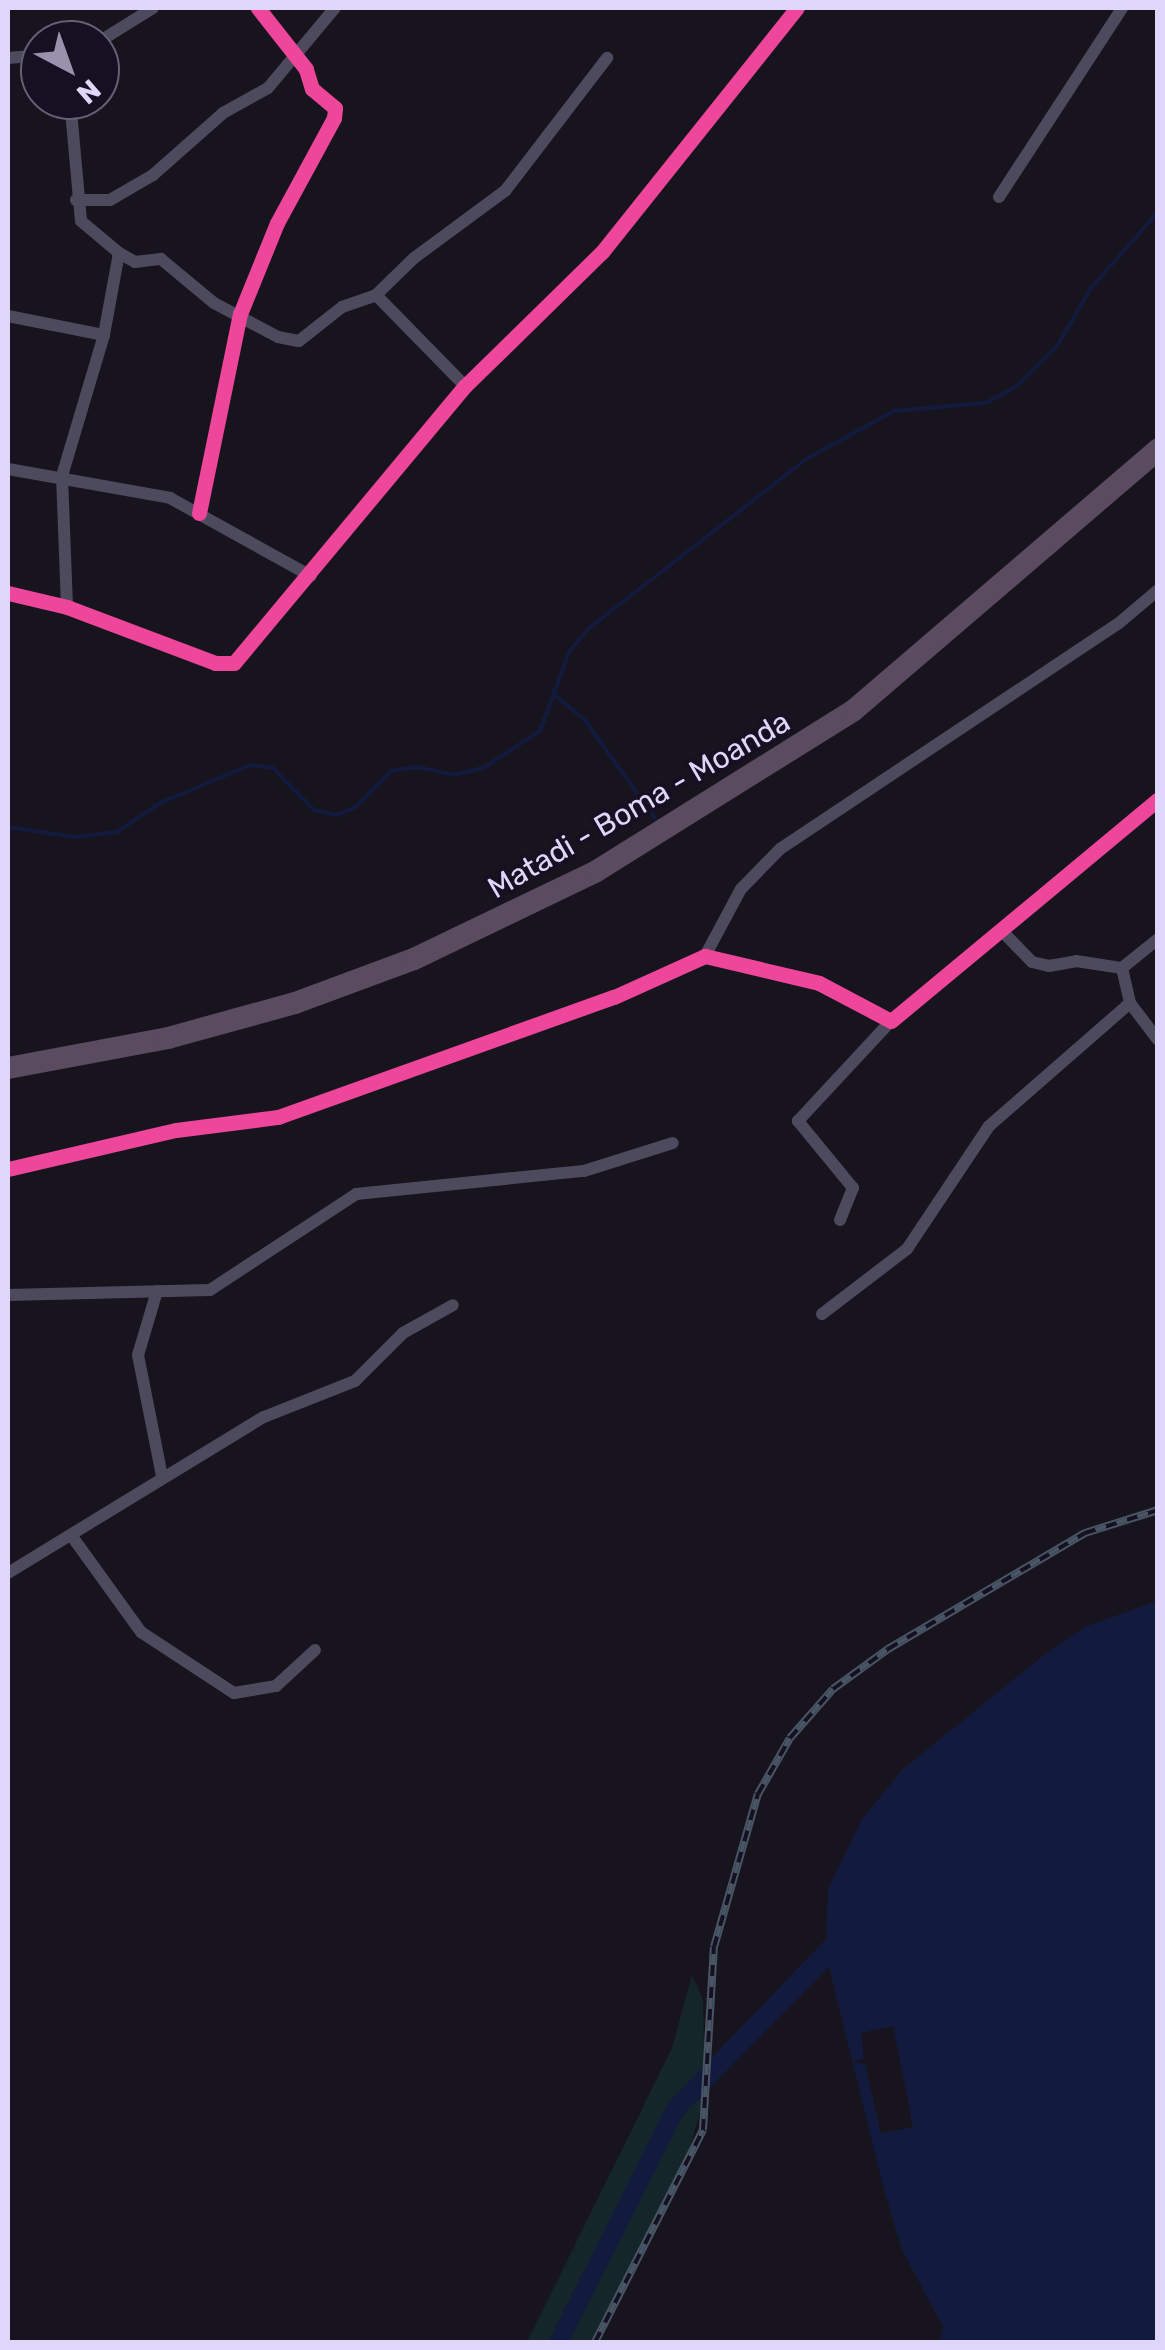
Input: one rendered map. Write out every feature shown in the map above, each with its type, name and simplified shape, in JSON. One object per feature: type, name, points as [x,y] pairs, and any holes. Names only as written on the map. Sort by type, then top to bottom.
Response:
[{"type":"highway","name":"Matadi - Boma - Moanda","points":[[8,1068],[168,1038],[296,1003],[430,952],[595,872],[854,710],[1158,449]]},
{"type":"street","points":[[120,29],[153,8]]},
{"type":"street","points":[[199,513],[240,314],[277,223],[334,118],[335,108],[312,88],[296,58],[258,8]]},
{"type":"street","points":[[76,200],[100,202],[138,185],[223,112],[268,88],[335,8]]},
{"type":"street","points":[[8,593],[67,608],[226,666],[310,576],[465,386],[602,252],[798,8]]},
{"type":"street","points":[[999,197],[1122,8]]},
{"type":"street","points":[[71,120],[76,200],[86,231],[135,262],[161,259],[196,290],[278,338],[298,341],[342,307],[376,295],[414,258],[505,192],[607,58]]},
{"type":"street","points":[[67,608],[62,476],[104,335],[119,252]]},
{"type":"street","points":[[376,295],[465,386]]},
{"type":"street","points":[[8,316],[104,335]]},
{"type":"street","points":[[8,469],[170,498],[310,576]]},
{"type":"street","points":[[705,956],[741,889],[780,849],[1119,624],[1158,590]]},
{"type":"street","points":[[840,1220],[852,1188],[798,1120],[891,1022],[1158,799]]},
{"type":"street","points":[[1002,931],[1038,966],[1076,962],[1122,968],[1158,939]]},
{"type":"street","points":[[8,1168],[176,1130],[278,1117],[598,1004],[705,956],[819,983],[891,1022]]},
{"type":"street","points":[[1122,968],[1130,1003],[1158,1040]]},
{"type":"street","points":[[822,1314],[907,1249],[989,1126],[1130,1003]]},
{"type":"street","points":[[8,1295],[224,1286],[342,1202],[371,1190],[541,1178],[613,1165],[673,1143]]},
{"type":"street","points":[[157,1291],[138,1355],[162,1476]]},
{"type":"street","points":[[8,1573],[162,1476],[281,1408],[355,1381],[403,1333],[453,1306]]},
{"type":"street","points":[[71,1535],[141,1632],[234,1693],[276,1686],[315,1650]]},
{"type":"shaded area","points":[[692,1975],[703,2000],[705,2094],[686,2162],[590,2342],[569,2342],[675,2127],[696,2099],[674,2095],[548,2342],[527,2342],[672,2048]]},
{"type":"water","points":[[1157,1601],[1157,2342],[940,2342],[943,2327],[902,2250],[884,2190],[829,1967],[683,2115],[569,2342],[548,2342],[667,2104],[826,1939],[828,1889],[862,1819],[903,1769],[1045,1654],[1087,1626]]},
{"type":"pier","points":[[893,2026],[913,2127],[881,2133],[865,2064],[851,2062],[864,2059],[861,2033]]},
{"type":"waterway","points":[[8,827],[75,837],[117,832],[160,803],[250,765],[273,768],[314,810],[337,815],[357,806],[391,771],[417,767],[454,775],[485,767],[540,731],[569,652],[588,629],[806,459],[894,411],[986,403],[1017,386],[1057,346],[1091,288],[1158,212]]},
{"type":"waterway","points":[[555,695],[584,719],[655,818]]},
{"type":"railway","points":[[595,2342],[703,2130],[714,1947],[758,1794],[790,1738],[833,1689],[888,1649],[1085,1533],[1158,1510]]},
{"type":"cycle path","points":[[199,513],[240,314],[277,223],[334,118],[335,108],[312,89],[306,69],[258,8]]},
{"type":"cycle path","points":[[8,593],[67,607],[215,663],[234,663],[465,386],[602,252],[797,8]]},
{"type":"cycle path","points":[[8,1169],[176,1130],[278,1117],[614,997],[705,956],[819,983],[891,1021],[1158,799]]}]
